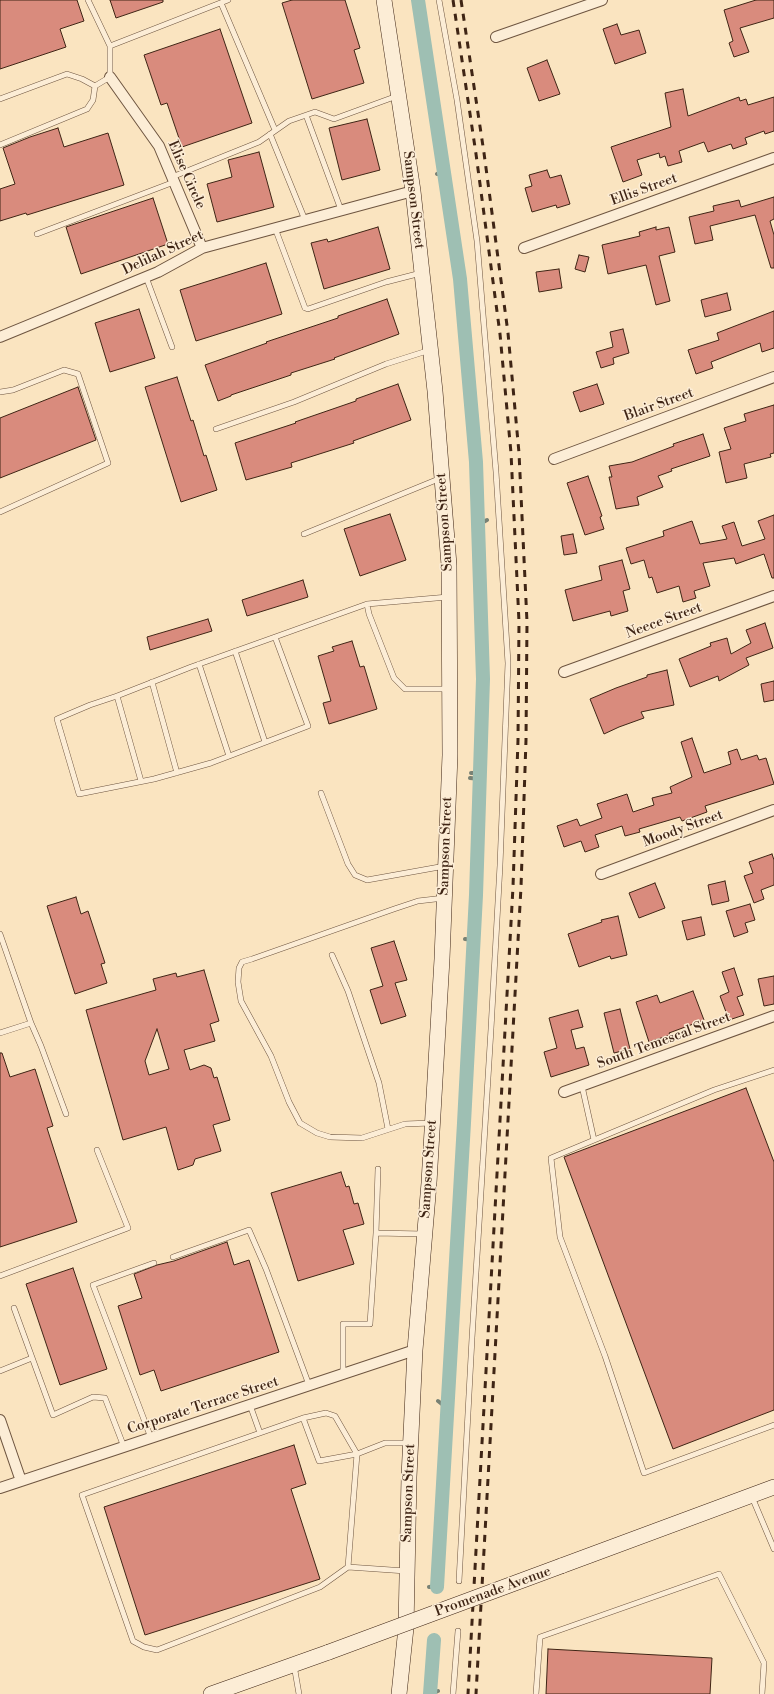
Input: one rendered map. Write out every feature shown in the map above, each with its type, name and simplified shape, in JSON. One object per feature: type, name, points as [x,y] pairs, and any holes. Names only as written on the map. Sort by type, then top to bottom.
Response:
[{"type":"street","name":"Sampson Street","points":[[384,0],[413,191],[431,350],[449,565],[450,755],[445,898],[432,1123],[415,1350],[406,1628],[399,1694]]},
{"type":"street","points":[[496,37],[602,0]]},
{"type":"street","name":"Elise Circle","points":[[110,77],[159,146],[202,248]]},
{"type":"street","name":"Ellis Street","points":[[524,248],[774,158]]},
{"type":"street","name":"Delilah Street","points":[[0,336],[158,272],[202,248],[413,191]]},
{"type":"street","name":"Blair Street","points":[[554,459],[774,377]]},
{"type":"street","name":"Neece Street","points":[[564,672],[774,596]]},
{"type":"street","name":"Moody Street","points":[[601,874],[774,810]]},
{"type":"street","name":"South Temescal Street","points":[[564,1092],[774,1016]]},
{"type":"street","name":"Corporate Terrace Street","points":[[0,1488],[415,1350]]},
{"type":"street","points":[[0,1420],[21,1481]]},
{"type":"street","name":"Promenade Avenue","points":[[212,1694],[774,1487]]},
{"type":"lane","points":[[88,0],[110,46],[110,77],[95,86]]},
{"type":"lane","points":[[110,46],[228,0]]},
{"type":"lane","points":[[439,0],[457,100],[477,241],[496,472],[508,663],[500,865],[459,1581]]},
{"type":"lane","points":[[221,2],[275,130]]},
{"type":"lane","points":[[0,99],[67,74],[82,78],[95,86]]},
{"type":"lane","points":[[0,144],[85,111],[93,100],[95,86]]},
{"type":"lane","points":[[37,234],[173,180],[259,142],[289,121],[315,112],[334,119],[398,96]]},
{"type":"lane","points":[[306,115],[341,210]]},
{"type":"lane","points":[[270,134],[305,220]]},
{"type":"lane","points":[[275,228],[305,308],[308,309],[386,282],[422,273]]},
{"type":"lane","points":[[146,277],[172,347]]},
{"type":"lane","points":[[216,429],[294,402],[386,364],[431,350]]},
{"type":"lane","points":[[0,392],[13,390],[64,370],[78,374],[108,463],[0,512]]},
{"type":"lane","points":[[304,534],[442,477]]},
{"type":"lane","points":[[275,637],[308,726],[211,763],[142,781],[79,794],[57,719],[90,704],[117,696],[199,664],[235,651],[368,604],[449,597]]},
{"type":"lane","points":[[368,604],[369,614],[394,678],[405,689],[449,689]]},
{"type":"lane","points":[[235,651],[265,742]]},
{"type":"lane","points":[[199,664],[229,756]]},
{"type":"lane","points":[[152,682],[177,772]]},
{"type":"lane","points":[[117,696],[142,781]]},
{"type":"lane","points":[[322,792],[348,864],[355,875],[367,880],[446,866]]},
{"type":"lane","points":[[432,1123],[405,1124],[362,1138],[330,1137],[317,1133],[300,1123],[289,1102],[271,1056],[242,1001],[238,982],[239,968],[242,962],[418,901],[445,898]]},
{"type":"lane","points":[[0,934],[31,1023],[66,1114]]},
{"type":"lane","points":[[332,955],[348,991],[380,1083],[388,1129]]},
{"type":"lane","points":[[0,1034],[31,1023]]},
{"type":"lane","points":[[774,1070],[714,1090],[550,1158],[560,1237],[605,1356],[644,1473],[774,1425]]},
{"type":"lane","points":[[582,1086],[594,1140]]},
{"type":"lane","points":[[0,1276],[128,1228],[97,1150]]},
{"type":"lane","points":[[343,1374],[343,1324],[370,1324],[376,1233],[378,1169]]},
{"type":"lane","points":[[173,1257],[249,1230],[280,1306],[309,1385]]},
{"type":"lane","points":[[376,1233],[424,1234]]},
{"type":"lane","points":[[151,1438],[93,1284],[154,1262]]},
{"type":"lane","points":[[14,1308],[53,1414],[93,1397],[105,1398],[124,1447]]},
{"type":"lane","points":[[0,1371],[32,1358]]},
{"type":"lane","points":[[250,1405],[260,1433]]},
{"type":"lane","points":[[348,1567],[357,1454],[335,1416],[326,1413],[303,1418],[82,1495],[133,1641],[144,1648],[157,1650],[320,1587],[348,1567],[407,1572]]},
{"type":"lane","points":[[303,1418],[319,1461],[357,1454],[385,1443],[411,1443]]},
{"type":"lane","points":[[752,1496],[774,1549]]},
{"type":"lane","points":[[536,1694],[540,1637],[719,1574],[764,1663],[762,1694]]},
{"type":"lane","points":[[452,1694],[458,1631]]},
{"type":"lane","points":[[294,1665],[299,1694]]},
{"type":"building","points":[[0,0],[77,0],[84,21],[60,29],[66,47],[0,69]]},
{"type":"building","points":[[110,0],[163,0],[163,2],[116,18]]},
{"type":"building","points":[[292,0],[345,0],[360,48],[354,50],[364,83],[312,99],[282,3]]},
{"type":"building","points":[[756,0],[774,0],[774,18],[740,28],[749,52],[734,57],[729,43],[733,41],[724,10]]},
{"type":"building","points":[[617,24],[621,35],[639,30],[646,53],[615,64],[603,29]]},
{"type":"building","points":[[220,29],[252,123],[182,147],[167,103],[161,105],[144,55]]},
{"type":"building","points":[[547,60],[560,94],[539,101],[527,68]]},
{"type":"building","points":[[683,89],[688,116],[739,97],[740,101],[746,99],[748,105],[774,97],[774,131],[765,134],[764,131],[745,138],[747,144],[733,149],[731,144],[708,152],[704,142],[679,151],[682,162],[668,166],[665,156],[660,158],[659,153],[637,160],[642,175],[623,182],[611,147],[671,127],[665,93]]},
{"type":"building","points":[[367,119],[380,170],[342,180],[329,128]]},
{"type":"building","points":[[58,128],[64,147],[108,133],[124,185],[27,215],[26,213],[0,221],[0,189],[15,184],[3,148]]},
{"type":"building","points":[[259,152],[274,207],[217,222],[207,184],[232,177],[228,160]]},
{"type":"building","points":[[547,170],[550,178],[561,175],[570,204],[557,208],[556,205],[532,212],[525,188],[532,186],[529,175]]},
{"type":"building","points":[[774,197],[774,219],[770,221],[774,235],[774,268],[771,268],[755,215],[710,226],[713,240],[695,244],[689,217],[714,211],[713,206],[739,200],[741,207]]},
{"type":"building","points":[[153,198],[168,244],[81,274],[66,227]]},
{"type":"building","points":[[378,227],[390,269],[324,289],[311,243],[327,239],[328,242]]},
{"type":"building","points":[[656,227],[656,230],[669,227],[675,252],[659,256],[670,301],[656,305],[646,265],[608,274],[602,245],[640,236],[639,232]]},
{"type":"building","points":[[579,255],[589,257],[585,272],[575,269]]},
{"type":"building","points":[[266,263],[282,314],[196,341],[180,290]]},
{"type":"building","points":[[559,269],[562,288],[539,292],[536,272]]},
{"type":"building","points":[[727,293],[731,310],[705,317],[701,300]]},
{"type":"building","points":[[387,299],[399,334],[334,358],[335,359],[291,373],[291,375],[231,395],[218,401],[205,365]]},
{"type":"building","points":[[139,309],[155,358],[110,372],[95,323]]},
{"type":"building","points":[[774,311],[774,348],[762,352],[760,343],[711,362],[713,368],[696,374],[688,350],[719,340],[717,333]]},
{"type":"building","points":[[623,329],[629,353],[613,358],[614,364],[601,368],[596,352],[613,347],[610,332]]},
{"type":"building","points":[[177,377],[191,421],[193,420],[204,456],[206,455],[217,490],[181,502],[145,387]]},
{"type":"building","points":[[398,384],[411,420],[353,441],[354,443],[291,463],[292,467],[246,480],[235,443],[296,423],[295,422],[356,401],[356,399]]},
{"type":"building","points":[[597,384],[604,404],[580,412],[573,392]]},
{"type":"building","points":[[78,387],[96,440],[0,478],[0,418]]},
{"type":"building","points":[[774,405],[774,453],[770,454],[771,457],[744,464],[747,478],[726,483],[719,452],[731,449],[724,428],[746,421],[744,414]]},
{"type":"building","points":[[703,434],[710,456],[671,469],[672,471],[658,476],[663,487],[637,497],[639,505],[616,509],[609,477],[612,477],[609,466],[632,462],[674,446],[673,444]]},
{"type":"building","points":[[588,476],[602,516],[600,517],[604,529],[585,535],[567,483]]},
{"type":"building","points":[[390,514],[406,560],[360,576],[344,529]]},
{"type":"building","points":[[774,515],[774,578],[772,578],[764,554],[736,564],[734,558],[703,563],[710,586],[694,591],[696,598],[683,602],[679,586],[657,593],[652,577],[649,578],[644,560],[631,564],[626,548],[664,536],[663,531],[692,521],[700,544],[727,539],[722,526],[734,522],[742,546],[765,539],[758,521]]},
{"type":"building","points":[[573,534],[577,553],[564,555],[561,536]]},
{"type":"building","points":[[622,560],[630,589],[623,591],[628,611],[611,616],[610,611],[573,621],[565,590],[602,580],[599,566]]},
{"type":"building","points":[[303,580],[308,597],[247,616],[242,600]]},
{"type":"building","points":[[208,619],[212,631],[150,650],[147,637]]},
{"type":"building","points":[[765,623],[773,648],[746,658],[749,665],[719,681],[718,676],[690,687],[679,659],[711,646],[710,643],[727,638],[731,654],[751,643],[746,630]]},
{"type":"building","points":[[352,641],[360,667],[364,666],[377,709],[329,724],[323,703],[331,701],[318,656],[334,651],[332,647]]},
{"type":"building","points":[[667,670],[674,705],[641,712],[644,718],[604,734],[590,699],[647,677],[647,675]]},
{"type":"building","points":[[774,681],[774,700],[764,702],[761,684]]},
{"type":"building","points":[[692,738],[704,773],[731,764],[728,752],[737,749],[741,760],[757,755],[759,760],[766,758],[774,784],[705,806],[707,812],[682,821],[680,817],[639,829],[640,832],[625,836],[622,826],[595,835],[599,847],[585,852],[581,841],[564,847],[557,826],[577,819],[580,826],[602,818],[597,804],[627,794],[633,812],[654,805],[652,798],[672,793],[670,787],[692,777],[681,742]]},
{"type":"building","points":[[772,854],[774,860],[774,885],[761,890],[764,899],[754,903],[744,876],[753,873],[749,862]]},
{"type":"building","points":[[725,881],[729,901],[712,905],[708,885]]},
{"type":"building","points":[[655,883],[665,908],[639,918],[629,893]]},
{"type":"building","points":[[76,897],[81,914],[88,911],[105,963],[101,964],[107,983],[75,994],[47,906]]},
{"type":"building","points":[[750,904],[755,920],[745,923],[748,932],[734,937],[726,911]]},
{"type":"building","points":[[618,916],[627,955],[611,959],[610,956],[579,967],[568,934],[602,922],[601,920]]},
{"type":"building","points":[[701,917],[705,935],[687,940],[682,921]]},
{"type":"building","points":[[394,941],[407,980],[395,983],[406,1016],[381,1024],[370,990],[383,986],[371,948]]},
{"type":"building","points":[[734,968],[743,995],[737,997],[744,1015],[729,1020],[720,996],[729,992],[722,972]]},
{"type":"building","points":[[204,970],[219,1021],[210,1024],[215,1041],[184,1050],[190,1070],[204,1065],[211,1068],[214,1078],[217,1077],[230,1120],[213,1125],[221,1151],[195,1159],[193,1165],[178,1170],[166,1127],[123,1140],[86,1010],[156,990],[153,979],[176,973],[177,977]],"holes":[[[157,1029],[169,1069],[149,1075],[145,1061]]]},
{"type":"building","points":[[774,976],[774,1004],[764,1006],[758,979]]},
{"type":"building","points":[[693,991],[704,1020],[669,1033],[670,1035],[649,1042],[636,1002],[657,995],[660,1003]]},
{"type":"building","points":[[620,1009],[630,1049],[614,1053],[604,1013]]},
{"type":"building","points":[[578,1010],[583,1027],[571,1030],[576,1049],[584,1047],[589,1065],[551,1077],[544,1052],[557,1048],[549,1018]]},
{"type":"building","points":[[0,1053],[2,1053],[10,1077],[35,1069],[53,1126],[47,1128],[77,1222],[0,1247]]},
{"type":"building","points":[[746,1088],[774,1162],[774,1410],[673,1449],[564,1157]]},
{"type":"building","points":[[341,1172],[346,1187],[349,1186],[354,1204],[358,1203],[364,1224],[343,1230],[354,1264],[298,1281],[271,1193]]},
{"type":"building","points":[[227,1242],[234,1265],[249,1260],[279,1352],[161,1391],[154,1370],[140,1375],[118,1306],[142,1298],[134,1274]]},
{"type":"building","points":[[73,1268],[107,1369],[60,1385],[26,1284]]},
{"type":"building","points":[[294,1445],[306,1484],[291,1489],[320,1579],[145,1635],[104,1507]]},
{"type":"building","points":[[548,1649],[712,1658],[710,1694],[546,1694]]},
{"type":"waterway","points":[[418,0],[460,279],[476,462],[483,679],[476,895],[437,1587]]},
{"type":"waterway","points":[[437,174],[444,172]]},
{"type":"waterway","points":[[478,525],[487,520]]},
{"type":"waterway","points":[[471,773],[480,773]]},
{"type":"waterway","points":[[470,778],[480,779]]},
{"type":"waterway","points":[[465,939],[473,940]]},
{"type":"waterway","points":[[438,1401],[447,1408]]},
{"type":"waterway","points":[[429,1587],[437,1586]]},
{"type":"waterway","points":[[430,1694],[434,1640]]},
{"type":"waterway","points":[[431,1694],[438,1691]]},
{"type":"railway","points":[[453,0],[476,154],[500,334],[511,453],[519,622],[518,740],[513,887],[468,1694]]},
{"type":"railway","points":[[461,0],[484,153],[508,333],[519,453],[527,622],[526,740],[521,887],[476,1694]]}]
